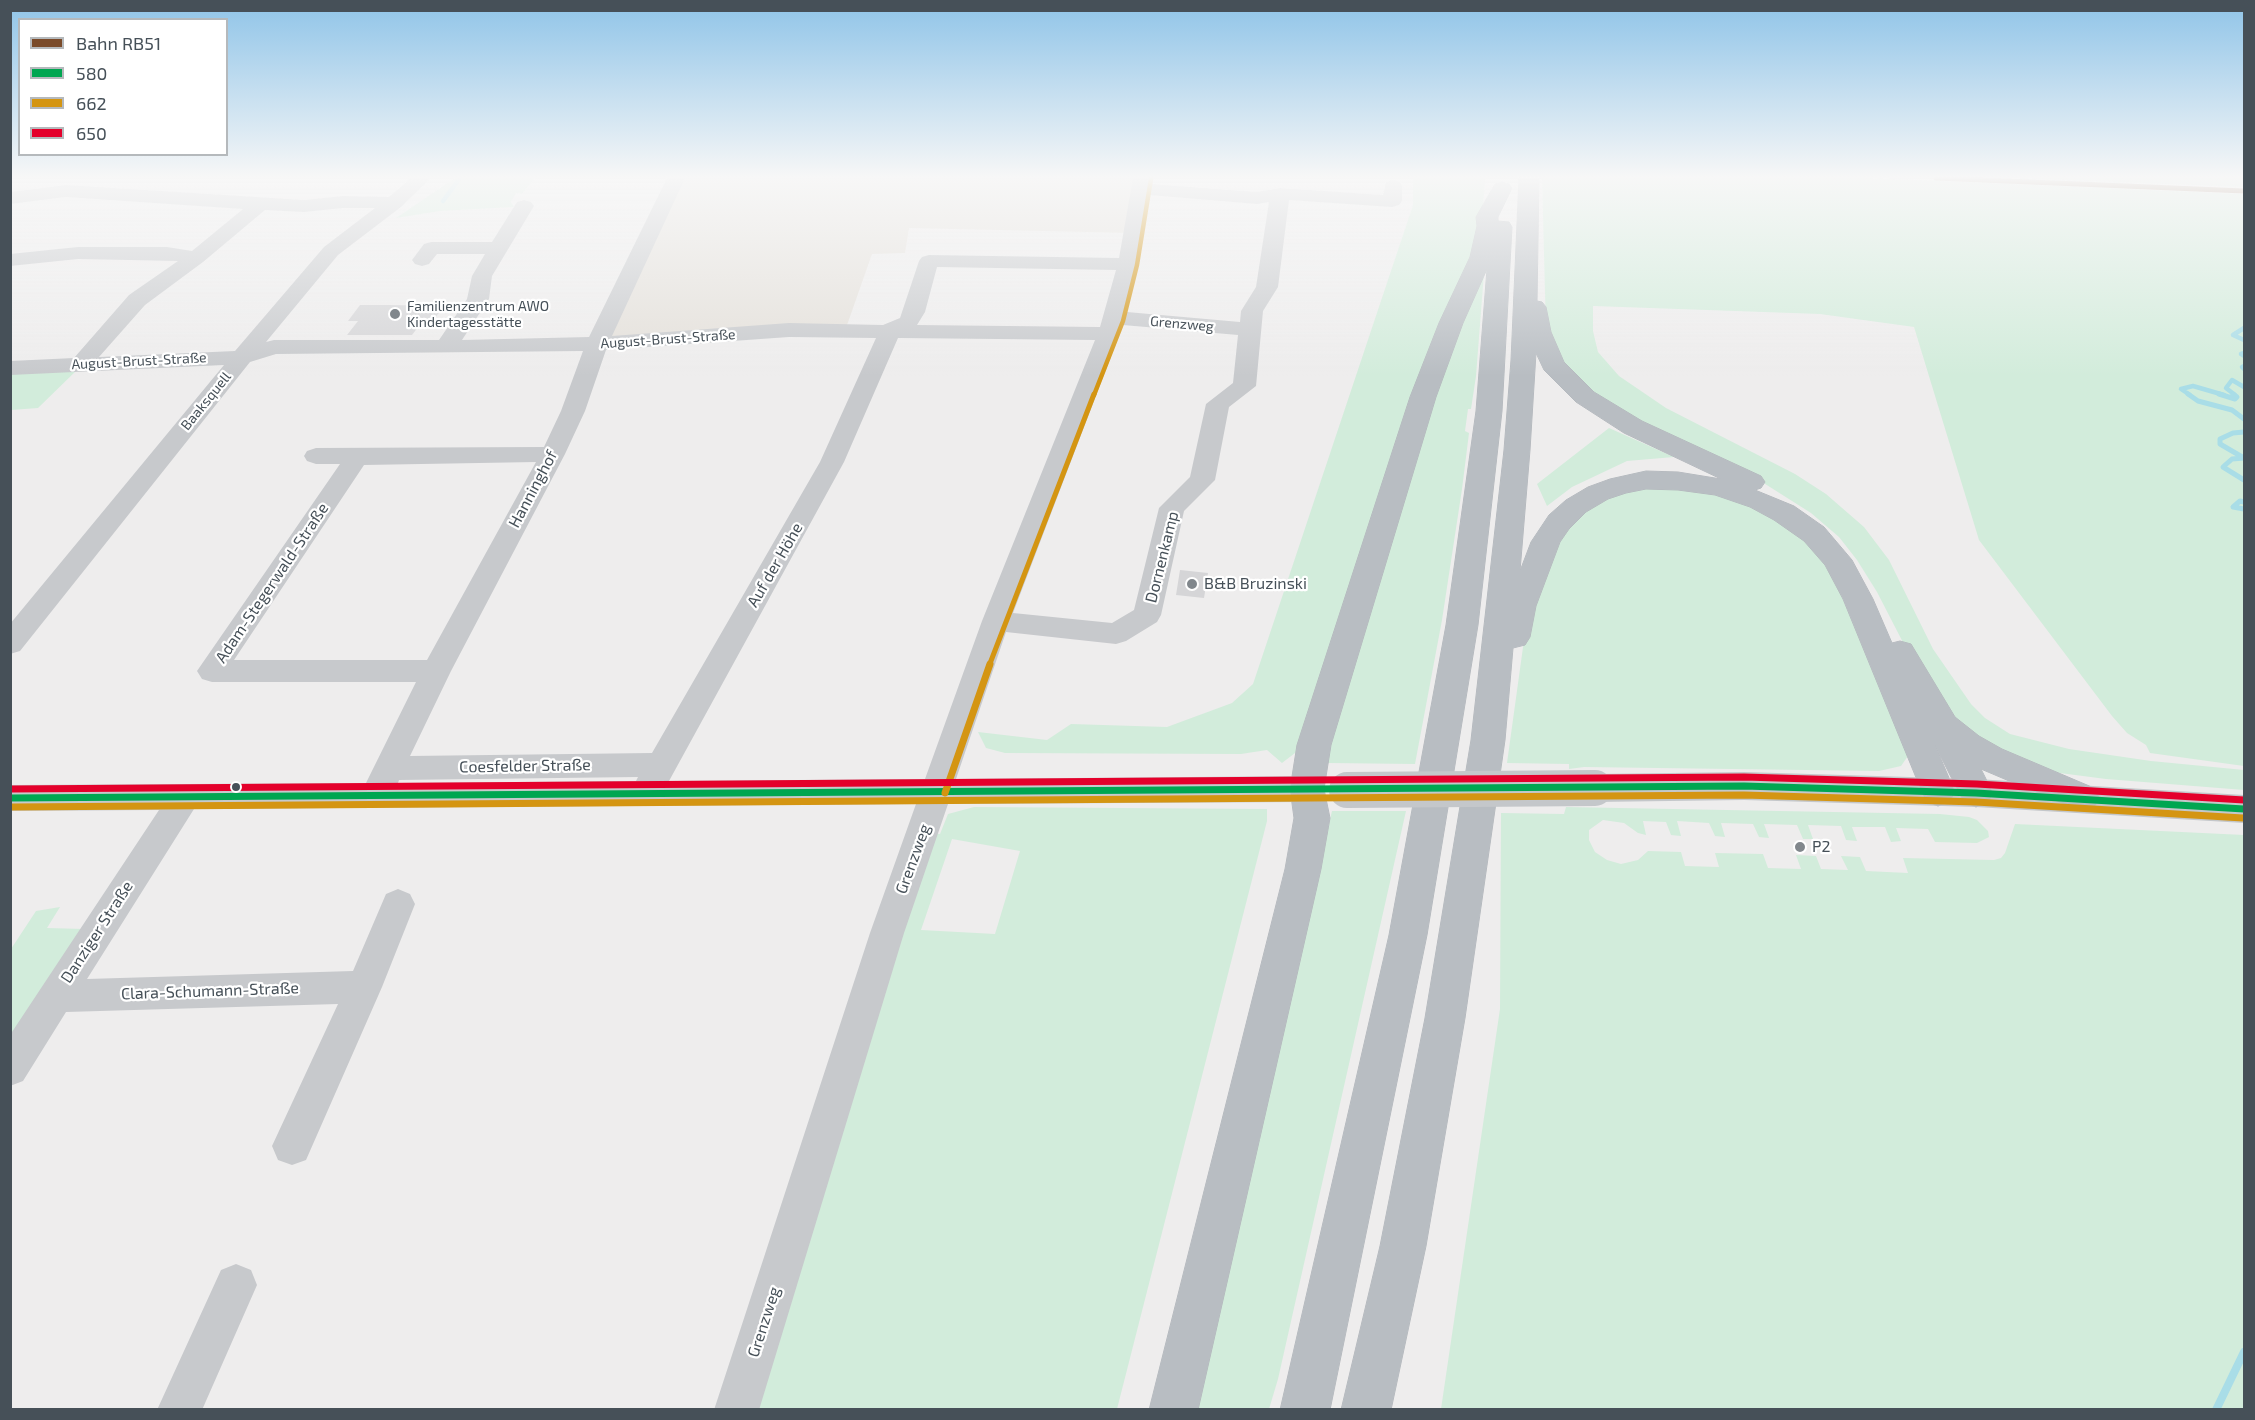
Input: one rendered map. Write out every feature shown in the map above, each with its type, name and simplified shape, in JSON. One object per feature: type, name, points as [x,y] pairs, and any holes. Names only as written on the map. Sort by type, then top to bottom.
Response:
[{"type":"highway","points":[[1173,1410],[1303,868],[1312,818],[1327,789],[1314,745],[1423,397],[1451,323],[1481,257],[1484,244]]},
{"type":"highway","points":[[1305,1410],[1326,1324],[1408,935],[1462,625],[1489,411],[1504,244]]},
{"type":"highway","points":[[1521,244],[1539,332],[1553,365],[1585,397],[1633,427],[1746,479],[1800,511],[1826,532],[1851,564],[1941,722],[1976,793]]},
{"type":"highway","points":[[1366,1410],[1403,1246],[1445,1018],[1488,740],[1517,450],[1525,269]]},
{"type":"highway","points":[[1488,740],[1521,606],[1546,543],[1559,522],[1576,506],[1598,493],[1620,485],[1646,480],[1678,481],[1719,487],[1776,509],[1814,534],[1837,560],[1858,599],[1938,792]]},
{"type":"highway","points":[[1941,722],[1967,745],[1990,758],[2082,798]]},
{"type":"main road","points":[[1327,789],[1744,786],[1976,793],[2244,809]]},
{"type":"street","points":[[167,253],[179,244]]},
{"type":"street","points":[[81,364],[137,300],[213,244]]},
{"type":"street","name":"Baaksquell","points":[[10,644],[242,357],[331,251],[340,244]]},
{"type":"street","points":[[446,347],[478,299],[482,276],[501,244]]},
{"type":"street","name":"Hanninghof","points":[[382,781],[436,671],[553,454],[573,411],[597,344],[644,244]]},
{"type":"street","name":"Grenzweg","points":[[736,1410],[884,945],[996,621],[1112,326],[1131,244]]},
{"type":"street","name":"Dornenkamp","points":[[996,621],[1116,634],[1147,615],[1172,507],[1202,480],[1218,404],[1244,386],[1252,311],[1267,287],[1273,244]]},
{"type":"street","points":[[431,248],[498,249]]},
{"type":"street","points":[[10,260],[78,253],[167,253],[196,258]]},
{"type":"street","points":[[891,329],[908,322],[915,312],[929,261],[1128,264]]},
{"type":"street","name":"August-Brust-Straße","points":[[10,368],[242,357],[274,347],[597,344],[789,330],[1112,326]]},
{"type":"street","name":"Grenzweg","points":[[1112,326],[1249,329]]},
{"type":"street","name":"Auf der Höhe","points":[[645,794],[832,462],[891,329]]},
{"type":"street","points":[[316,456],[357,458],[553,454]]},
{"type":"street","name":"Adam-Stegerwald-Straße","points":[[357,458],[212,671],[436,671]]},
{"type":"street","name":"Coesfelder Straße","points":[[10,798],[185,797],[382,781],[662,765]]},
{"type":"street","name":"Coesfelder Straße","points":[[382,781],[645,794],[937,790],[1327,789]]},
{"type":"street","name":"Danziger Straße","points":[[10,1068],[185,797]]},
{"type":"street","points":[[292,1146],[364,987],[398,904]]},
{"type":"street","name":"Clara-Schumann-Straße","points":[[56,996],[364,987]]},
{"type":"street","points":[[178,1410],[236,1285]]},
{"type":"shaded area","points":[[653,244],[906,244],[905,253],[872,254],[846,328],[607,342]]},
{"type":"green space","points":[[1400,244],[1475,244],[1302,744],[1295,753],[1282,763],[1267,750],[1241,754],[1005,753],[986,748],[978,732],[1047,740],[1071,724],[1167,727],[1232,703],[1253,684]]},
{"type":"green space","points":[[1544,244],[2244,244],[2244,766],[2150,753],[2146,745],[2127,733],[2112,716],[1979,540],[1914,327],[1820,314],[1593,306],[1593,331],[1598,352],[1619,376],[1666,408],[1795,474],[1826,494],[1864,527],[1889,560],[1933,649],[1971,704],[1985,718],[2010,734],[2069,749],[2151,761],[2244,770],[2244,790],[2106,779],[2052,772],[1973,742],[1911,658],[1877,592],[1839,537],[1811,513],[1762,482],[1617,411],[1561,365],[1546,331]]},
{"type":"green space","points":[[1484,273],[1476,376],[1465,431],[1469,433],[1462,489],[1442,620],[1415,764],[1328,763],[1327,751],[1444,356]]},
{"type":"green space","points":[[77,370],[38,408],[11,410],[11,374]]},
{"type":"green space","points":[[1609,428],[1674,457],[1627,461],[1572,487],[1547,506],[1537,484]]},
{"type":"green space","points":[[1660,485],[1738,497],[1822,548],[1908,756],[1901,766],[1879,771],[1584,767],[1569,769],[1569,764],[1507,763],[1524,640],[1548,555],[1573,517],[1612,493]]},
{"type":"green space","points":[[974,807],[1267,809],[1267,821],[1117,1409],[736,1410],[924,832],[940,834],[948,814]],"holes":[[[952,839],[1020,851],[995,934],[921,930]]]},
{"type":"green space","points":[[1566,807],[1940,814],[1977,820],[1988,831],[1989,837],[1977,843],[1935,842],[1928,829],[1896,828],[1901,841],[1891,842],[1885,827],[1852,827],[1857,841],[1846,840],[1841,826],[1808,825],[1813,839],[1803,839],[1797,825],[1764,824],[1769,838],[1759,837],[1753,824],[1721,823],[1725,837],[1715,836],[1709,823],[1677,821],[1681,836],[1671,835],[1666,822],[1643,821],[1646,835],[1638,833],[1624,823],[1603,820],[1589,830],[1589,840],[1595,852],[1607,860],[1621,864],[1638,860],[1648,851],[1681,852],[1685,866],[1719,867],[1715,853],[1763,854],[1768,868],[1801,869],[1796,855],[1816,856],[1821,869],[1848,870],[1841,856],[1860,857],[1866,871],[1908,873],[1903,858],[1994,860],[2001,858],[2015,824],[2244,835],[2244,1409],[1441,1409],[1500,1009],[1501,813],[1564,814]]},
{"type":"green space","points":[[1332,811],[1406,811],[1278,1379],[1269,1409],[1195,1410],[1213,1316]]},
{"type":"green space","points":[[60,907],[47,928],[84,929],[11,1049],[11,949],[36,911]]},
{"type":"building","name":"Familienzentrum AWO Kindertagesstätte","points":[[360,305],[444,306],[432,322],[422,322],[412,335],[347,335],[358,321],[348,321]]},
{"type":"building","name":"B&B Bruzinski","points":[[1180,570],[1208,573],[1204,598],[1176,595]]},
{"type":"waterway","points":[[2244,328],[2233,335],[2244,340]]},
{"type":"waterway","points":[[2244,353],[2241,354],[2244,356]]},
{"type":"waterway","points":[[2244,366],[2242,367],[2244,369]]},
{"type":"waterway","points":[[2235,395],[2226,388],[2232,380],[2244,387]]},
{"type":"waterway","points":[[2190,395],[2181,389],[2193,386],[2224,395]]},
{"type":"waterway","points":[[2188,394],[2198,401],[2232,410],[2244,419]]},
{"type":"waterway","points":[[2219,394],[2235,399],[2237,397],[2233,394]]},
{"type":"waterway","points":[[2244,432],[2233,433],[2220,439],[2220,444],[2244,458],[2232,459],[2223,467],[2244,480]]},
{"type":"waterway","points":[[2244,502],[2240,501],[2233,507],[2244,509]]},
{"type":"waterway","points":[[2216,1410],[2244,1352]]},
{"type":"transit line","name":"662","points":[[945,793],[1004,624],[1123,321],[1140,244]]},
{"type":"transit line","name":"650","points":[[10,789],[1744,777],[1977,784],[2244,800]]},
{"type":"transit line","name":"580","points":[[10,798],[1744,786],[1976,793],[2244,809]]},
{"type":"transit line","name":"662","points":[[10,807],[1744,795],[1976,802],[2243,818]]},
{"type":"place","name":"Familienzentrum AWO Kindertagesstätte","points":[[395,314]]},
{"type":"place","name":"B&B Bruzinski","points":[[1192,584]]},
{"type":"place","name":"P2","points":[[1800,847]]}]
